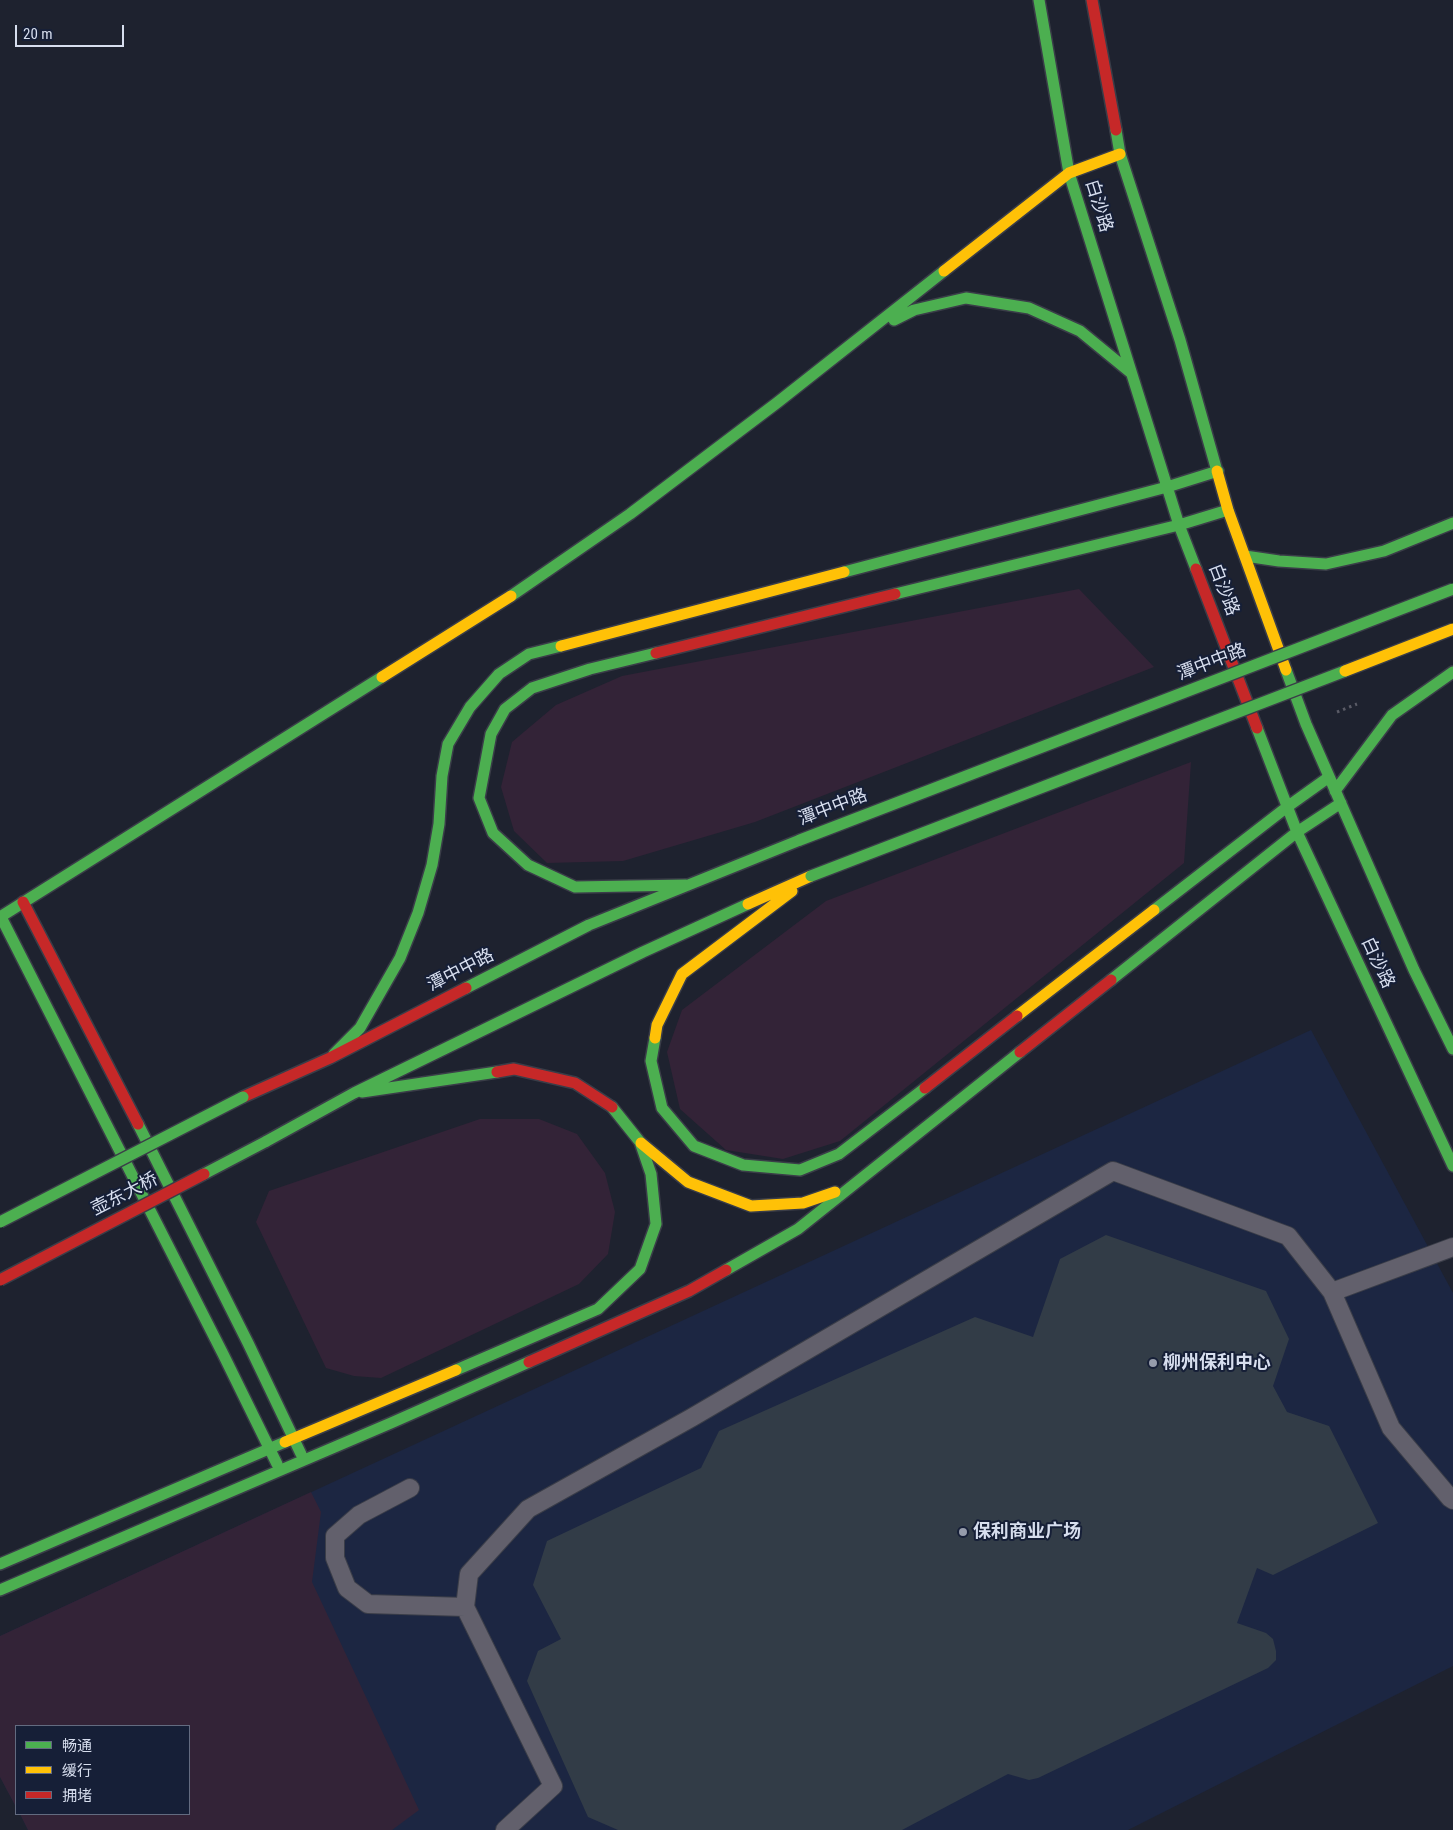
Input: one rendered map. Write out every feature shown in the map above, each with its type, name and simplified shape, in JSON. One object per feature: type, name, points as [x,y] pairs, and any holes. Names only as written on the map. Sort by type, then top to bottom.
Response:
[{"type":"main road","name":"白沙路","points":[[1039,0],[1069,173],[1179,525],[1297,832],[1453,1166]]},
{"type":"main road","name":"白沙路","points":[[1092,0],[1120,154],[1180,340],[1228,510],[1306,724],[1414,970],[1453,1049]]},
{"type":"main road","points":[[280,1471],[0,917],[497,605],[630,514],[778,402],[1069,173],[1120,154]]},
{"type":"main road","points":[[855,340],[914,310],[966,298],[1029,308],[1063,323],[1080,331],[1130,372]]},
{"type":"main road","points":[[330,1058],[360,1028],[400,958],[418,913],[432,866],[439,824],[442,776],[448,744],[470,706],[498,674],[528,654],[1167,487],[1218,471]]},
{"type":"main road","points":[[688,885],[575,887],[528,865],[493,833],[480,798],[491,734],[505,710],[532,688],[590,668],[1179,525],[1228,510]]},
{"type":"main road","points":[[1245,556],[1279,561],[1326,564],[1384,550],[1453,523]]},
{"type":"main road","name":"潭中中路","points":[[243,1097],[330,1058],[589,925],[800,840],[1453,589]]},
{"type":"main road","points":[[354,1093],[643,952],[811,876],[1453,629]]},
{"type":"main road","points":[[1336,791],[1392,714],[1453,672]]},
{"type":"main road","points":[[811,876],[682,974],[657,1025],[651,1061],[662,1108],[694,1146],[743,1165],[800,1170],[839,1154],[1287,807],[1329,777]]},
{"type":"main road","points":[[0,1590],[392,1423],[688,1292],[798,1229],[1297,832],[1340,803]]},
{"type":"main road","points":[[23,902],[80,1010],[304,1460]]},
{"type":"main road","points":[[354,1093],[514,1070],[575,1083],[611,1106],[640,1142],[688,1182],[751,1206],[803,1203],[850,1187]]},
{"type":"main road","name":"壶东大桥","points":[[0,1280],[266,1142],[354,1093]]},
{"type":"main road","name":"壶东大桥","points":[[0,1222],[243,1097]]},
{"type":"main road","points":[[0,1564],[598,1309],[640,1269],[656,1224],[652,1174],[640,1142]]},
{"type":"lane","points":[[505,1830],[553,1786],[465,1607],[469,1574],[528,1509],[691,1418],[1113,1171],[1288,1236],[1332,1292],[1391,1428],[1453,1500]]},
{"type":"lane","points":[[1332,1292],[1453,1247]]},
{"type":"lane","points":[[410,1488],[360,1515],[335,1536],[335,1558],[347,1588],[368,1604],[465,1607]]},
{"type":"shaded area","points":[[1079,589],[1154,667],[755,822],[623,861],[547,863],[514,831],[501,787],[512,742],[556,705],[622,676]]},
{"type":"shaded area","points":[[1191,762],[1184,863],[840,1141],[783,1159],[726,1150],[680,1109],[667,1052],[682,1010],[826,901]]},
{"type":"shaded area","points":[[1311,1030],[1453,1293],[1453,1666],[1128,1830],[28,1830],[20,1815],[190,1815],[190,1725],[15,1725],[15,1805],[0,1777],[0,1636]]},
{"type":"shaded area","points":[[480,1119],[539,1119],[577,1134],[605,1173],[615,1212],[608,1254],[579,1284],[381,1378],[354,1376],[326,1368],[256,1222],[269,1191]]},
{"type":"shaded area","points":[[311,1492],[321,1512],[312,1582],[419,1810],[392,1830],[28,1830],[20,1815],[190,1815],[190,1725],[15,1725],[15,1805],[0,1777],[0,1636]]},
{"type":"building","name":"保利商业广场","points":[[1106,1235],[1266,1291],[1289,1339],[1273,1386],[1287,1412],[1329,1426],[1378,1523],[1273,1575],[1257,1568],[1237,1623],[1266,1633],[1273,1639],[1276,1660],[1268,1668],[1038,1778],[1029,1780],[1008,1774],[902,1830],[618,1830],[588,1817],[527,1681],[538,1651],[561,1639],[533,1585],[547,1541],[701,1468],[719,1431],[975,1317],[1033,1337],[1060,1259]]},
{"type":"traffic: fast","points":[[1039,0],[1069,173],[1179,525],[1196,569]]},
{"type":"traffic: fast","points":[[1116,130],[1120,154],[1180,340],[1217,471]]},
{"type":"traffic: fast","points":[[511,596],[630,514],[778,402],[944,271]]},
{"type":"traffic: fast","points":[[894,320],[914,310],[966,298],[1029,308],[1080,331],[1130,372]]},
{"type":"traffic: fast","points":[[844,572],[1167,487],[1218,471]]},
{"type":"traffic: fast","points":[[895,594],[1179,525],[1228,510]]},
{"type":"traffic: fast","points":[[1245,556],[1279,561],[1326,564],[1384,551],[1453,523]]},
{"type":"traffic: fast","points":[[800,840],[1453,589]]},
{"type":"traffic: fast","points":[[334,1054],[360,1028],[400,958],[418,913],[432,865],[439,824],[442,776],[448,744],[470,707],[499,674],[529,654],[561,646]]},
{"type":"traffic: fast","points":[[656,653],[590,669],[532,688],[505,709],[491,734],[479,798],[493,833],[528,865],[575,887],[686,885]]},
{"type":"traffic: fast","points":[[1286,670],[1306,724],[1414,970],[1453,1049]]},
{"type":"traffic: fast","points":[[811,876],[1345,671]]},
{"type":"traffic: fast","points":[[1335,791],[1392,715],[1453,672]]},
{"type":"traffic: fast","points":[[0,917],[382,677]]},
{"type":"traffic: fast","points":[[1257,728],[1297,832],[1453,1166]]},
{"type":"traffic: fast","points":[[1154,910],[1287,807],[1329,777]]},
{"type":"traffic: fast","points":[[1111,980],[1297,832],[1341,803]]},
{"type":"traffic: fast","points":[[466,988],[589,925],[800,840]]},
{"type":"traffic: fast","points":[[265,1142],[354,1093],[643,952],[748,904]]},
{"type":"traffic: fast","points":[[1,917],[277,1464]]},
{"type":"traffic: fast","points":[[655,1038],[651,1061],[662,1108],[694,1146],[743,1165],[800,1170],[839,1154],[925,1088]]},
{"type":"traffic: fast","points":[[726,1270],[798,1229],[1020,1052]]},
{"type":"traffic: fast","points":[[362,1092],[497,1072]]},
{"type":"traffic: fast","points":[[0,1222],[243,1097]]},
{"type":"traffic: fast","points":[[456,1370],[598,1309],[640,1269],[656,1224],[651,1174],[640,1142],[612,1107]]},
{"type":"traffic: fast","points":[[138,1124],[248,1343],[301,1454]]},
{"type":"traffic: fast","points":[[204,1174],[265,1142]]},
{"type":"traffic: fast","points":[[0,1590],[529,1362]]},
{"type":"traffic: fast","points":[[0,1564],[285,1442]]},
{"type":"traffic: slow","points":[[944,271],[1069,173],[1120,154]]},
{"type":"traffic: slow","points":[[1217,471],[1228,510],[1286,670]]},
{"type":"traffic: slow","points":[[561,646],[844,572]]},
{"type":"traffic: slow","points":[[382,677],[511,596]]},
{"type":"traffic: slow","points":[[1345,671],[1453,629]]},
{"type":"traffic: slow","points":[[748,904],[811,876]]},
{"type":"traffic: slow","points":[[655,1038],[657,1025],[682,974],[792,891]]},
{"type":"traffic: slow","points":[[1017,1016],[1154,910]]},
{"type":"traffic: slow","points":[[641,1143],[688,1182],[751,1206],[803,1203],[835,1192]]},
{"type":"traffic: slow","points":[[285,1442],[456,1370]]},
{"type":"traffic: jam","points":[[1092,0],[1116,130]]},
{"type":"traffic: jam","points":[[1196,569],[1257,728]]},
{"type":"traffic: jam","points":[[656,653],[895,594]]},
{"type":"traffic: jam","points":[[23,902],[138,1124]]},
{"type":"traffic: jam","points":[[1020,1052],[1111,980]]},
{"type":"traffic: jam","points":[[243,1097],[330,1058],[466,988]]},
{"type":"traffic: jam","points":[[925,1088],[1017,1016]]},
{"type":"traffic: jam","points":[[497,1072],[514,1069],[575,1083],[612,1107]]},
{"type":"traffic: jam","points":[[0,1280],[204,1174]]},
{"type":"traffic: jam","points":[[529,1362],[689,1291],[726,1270]]},
{"type":"place","name":"柳州保利中心","points":[[1153,1363]]},
{"type":"place","name":"保利商业广场","points":[[963,1532]]}]
